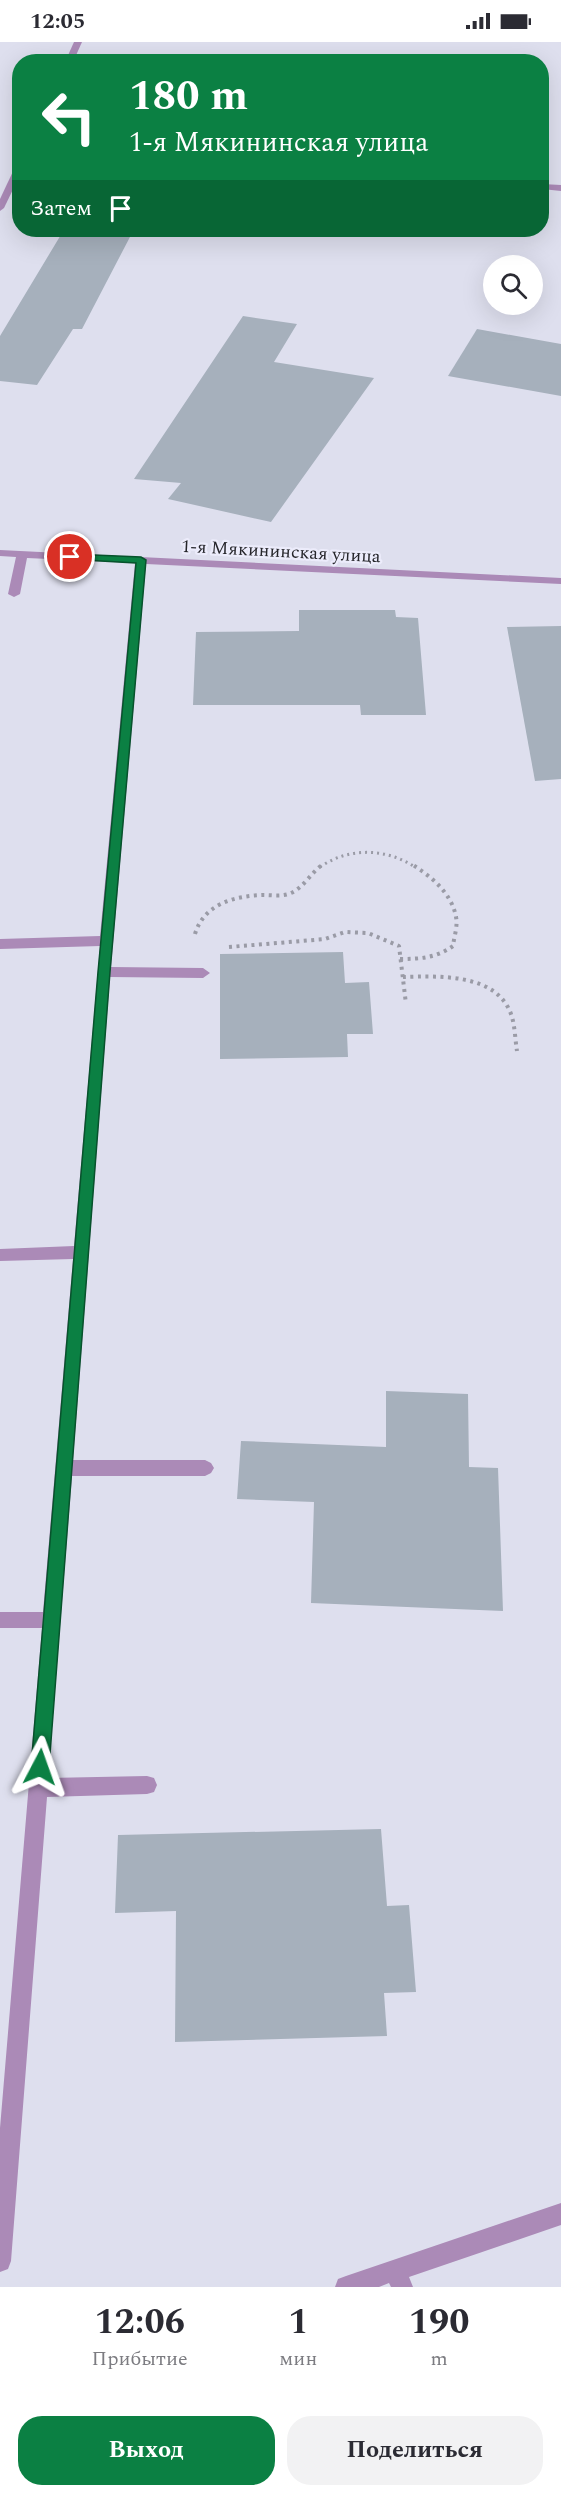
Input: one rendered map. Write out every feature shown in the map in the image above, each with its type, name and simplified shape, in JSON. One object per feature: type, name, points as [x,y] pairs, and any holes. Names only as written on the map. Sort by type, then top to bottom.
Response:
[{"type":"street","points":[[0,208],[12,178]]},
{"type":"street","name":"1-я Мякининская улица","points":[[0,553],[561,581]]},
{"type":"street","points":[[14,594],[22,554]]},
{"type":"street","points":[[0,2260],[6,2097],[38,1788],[104,972],[141,560]]},
{"type":"street","points":[[0,944],[107,941]]},
{"type":"street","points":[[104,972],[203,973]]},
{"type":"street","points":[[0,1255],[82,1252]]},
{"type":"street","points":[[63,1468],[205,1468]]},
{"type":"street","points":[[0,1620],[52,1620]]},
{"type":"street","points":[[38,1788],[147,1785]]},
{"type":"street","points":[[346,2287],[399,2279],[561,2214]]},
{"type":"path","points":[[194,940],[195,930],[202,917],[220,902],[292,893],[314,871],[327,862],[360,851],[413,862],[426,871],[448,896],[456,917],[453,946],[444,953],[434,958],[400,959]]},
{"type":"path","points":[[224,947],[326,939],[345,932],[368,933],[399,946],[406,1004]]},
{"type":"path","points":[[403,976],[441,976],[480,984],[501,997],[511,1012],[517,1051]]},
{"type":"building","points":[[60,237],[130,237],[82,329],[73,329],[37,385],[0,381],[0,336]]},
{"type":"building","points":[[243,316],[297,324],[274,362],[374,378],[271,522],[168,499],[181,483],[134,479]]},
{"type":"building","points":[[477,329],[561,344],[561,396],[448,376]]},
{"type":"building","points":[[299,610],[395,610],[396,617],[418,618],[426,715],[361,715],[360,705],[193,705],[196,632],[299,631]]},
{"type":"building","points":[[561,626],[561,779],[535,781],[507,627]]},
{"type":"building","points":[[343,952],[345,983],[369,982],[373,1034],[347,1034],[348,1057],[220,1059],[220,954]]},
{"type":"building","points":[[386,1391],[468,1394],[469,1467],[498,1468],[503,1611],[311,1603],[314,1502],[237,1499],[241,1441],[386,1447]]},
{"type":"building","points":[[381,1829],[387,1906],[409,1905],[416,1992],[384,1993],[387,2036],[175,2042],[176,1911],[115,1913],[118,1835]]},
{"type":"route","points":[[40,1767],[104,972],[141,560],[70,557]]}]
